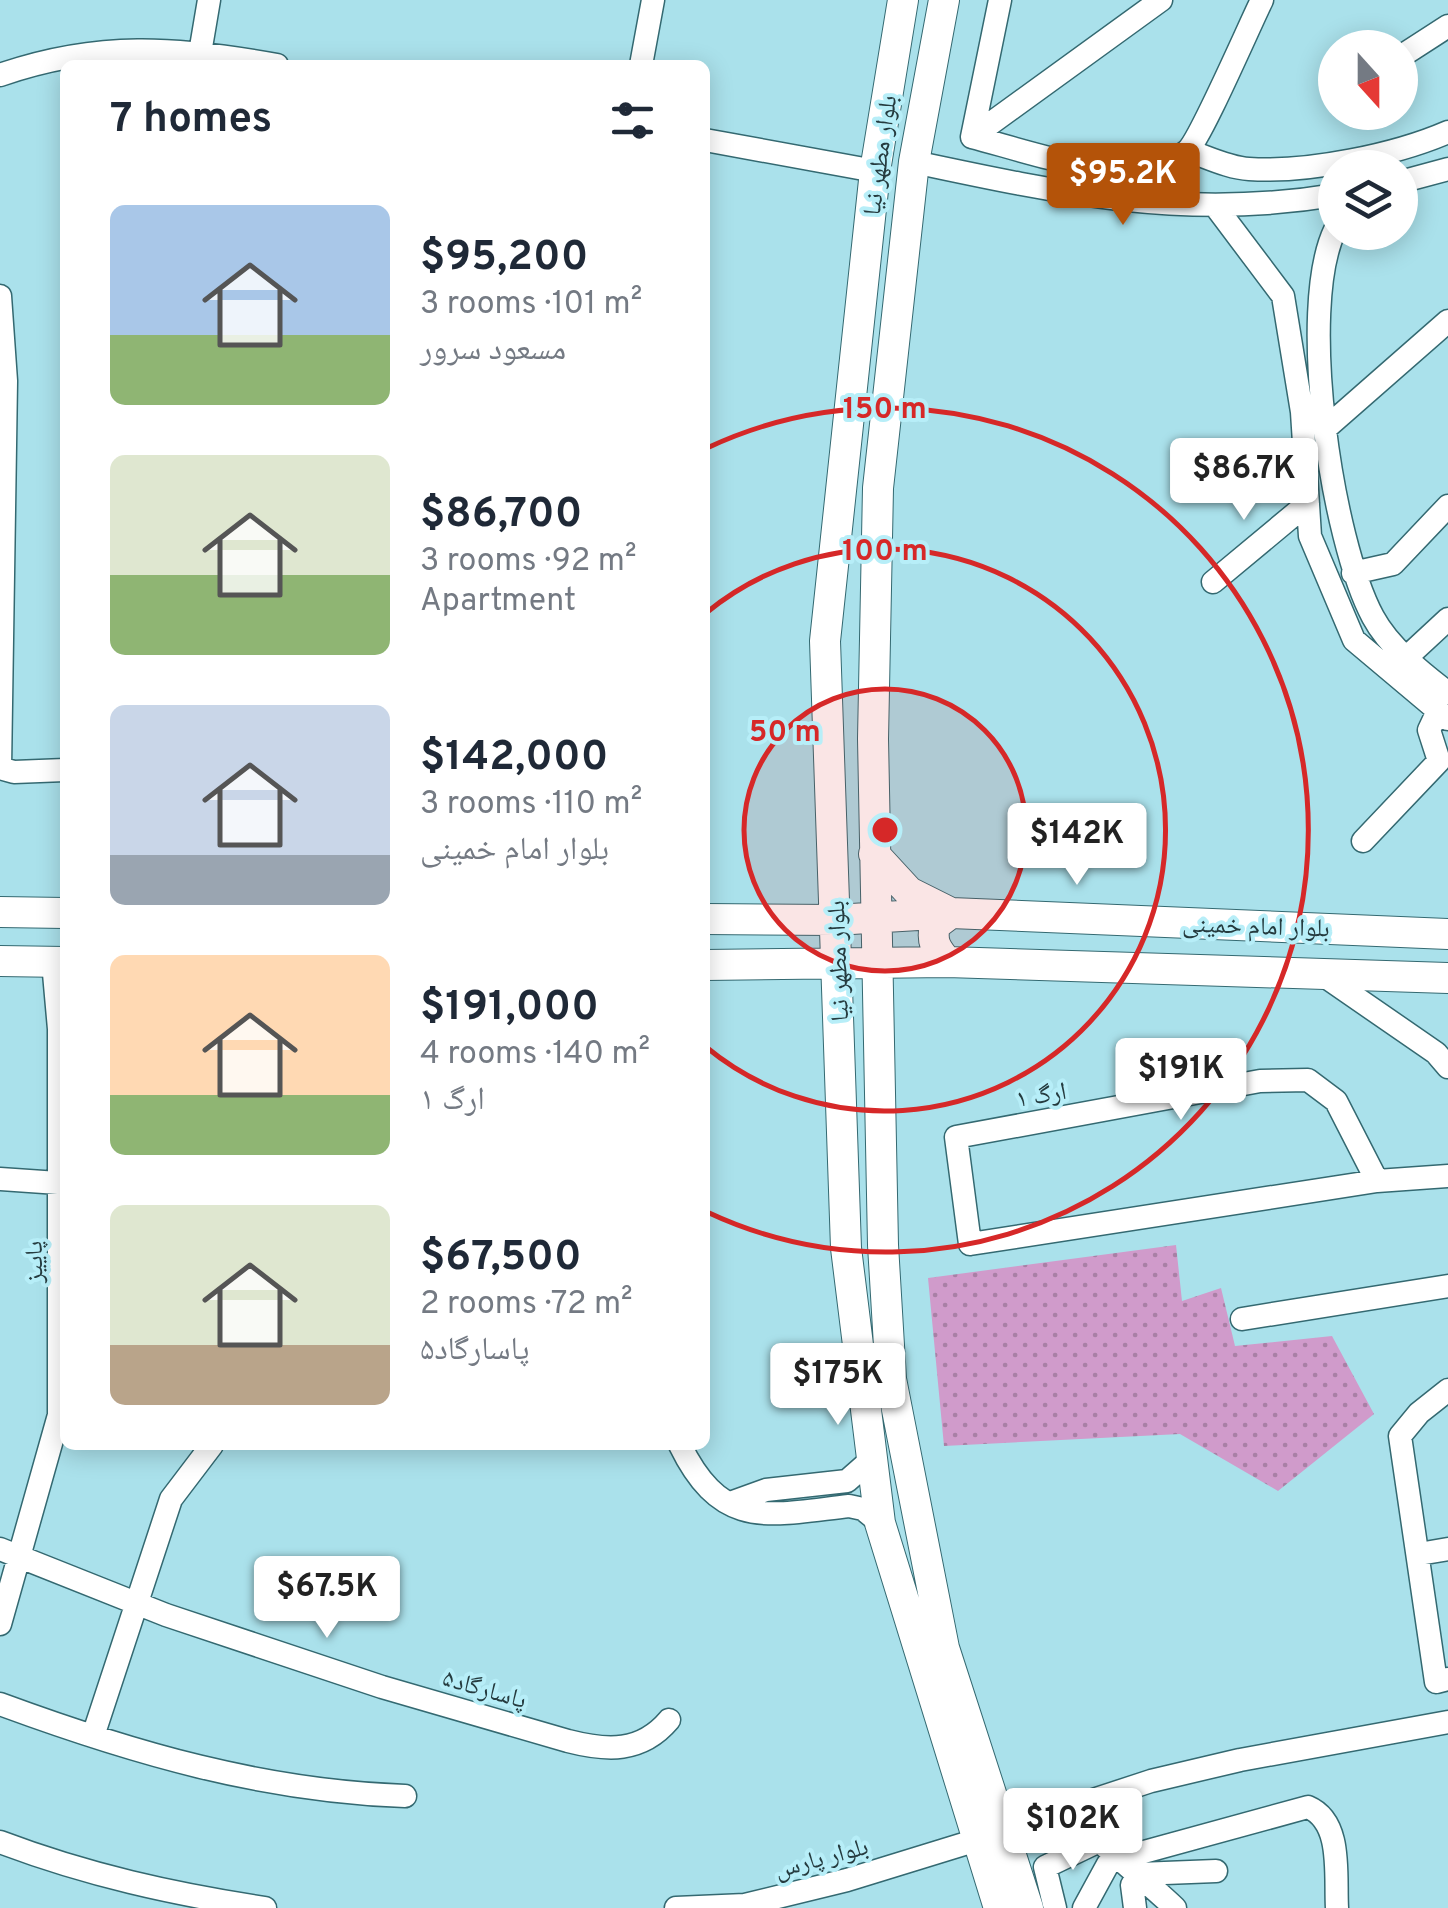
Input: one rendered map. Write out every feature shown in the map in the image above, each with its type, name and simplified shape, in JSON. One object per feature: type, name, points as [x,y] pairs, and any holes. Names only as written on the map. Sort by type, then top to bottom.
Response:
[{"type":"main road","name":"بلوار مطهر نیا","points":[[903,0],[875,171],[825,641],[846,1248],[880,1523],[990,1835],[1028,1908]]},
{"type":"main road","name":"بلوار مطهر نیا","points":[[944,0],[914,162],[878,488],[872,646],[883,1245],[891,1379],[908,1480],[990,1835],[999,1908]]},
{"type":"main road","points":[[874,854],[909,892],[951,914],[935,926],[933,936],[934,948],[946,962]]},
{"type":"main road","points":[[0,912],[60,913]]},
{"type":"main road","name":"بلوار امام خمینی","points":[[710,919],[835,920],[951,914],[1448,934]]},
{"type":"main road","points":[[773,965],[786,942],[774,920]]},
{"type":"main road","points":[[0,961],[59,962]]},
{"type":"main road","name":"بلوار امام خمینی","points":[[710,965],[946,962],[1448,978]]},
{"type":"main road","points":[[873,1474],[908,1480]]},
{"type":"street","points":[[61,60],[106,49],[199,58],[209,0]]},
{"type":"street","points":[[642,60],[654,0]]},
{"type":"street","points":[[972,136],[1000,0]]},
{"type":"street","points":[[972,136],[1161,0]]},
{"type":"street","points":[[972,136],[1099,168],[1151,168],[1189,151],[1262,0]]},
{"type":"street","points":[[1418,45],[1448,26]]},
{"type":"street","points":[[0,75],[60,60]]},
{"type":"street","points":[[1189,151],[1246,169],[1292,168],[1385,152],[1448,132]]},
{"type":"street","points":[[710,141],[875,171]]},
{"type":"street","points":[[914,162],[1059,193],[1154,206],[1281,204],[1318,198]]},
{"type":"street","points":[[1418,177],[1448,169]]},
{"type":"street","points":[[1216,207],[1283,296],[1302,412],[1310,536],[1354,640],[1445,708]]},
{"type":"street","points":[[1329,250],[1318,289],[1326,428],[1332,484],[1353,574],[1375,622],[1445,708]]},
{"type":"street","points":[[1283,296],[1296,287],[1318,289]]},
{"type":"street","points":[[0,296],[6,381],[0,768],[60,770]]},
{"type":"street","points":[[1326,428],[1448,321]]},
{"type":"street","points":[[1214,582],[1308,504]]},
{"type":"street","points":[[1353,574],[1393,564],[1448,506]]},
{"type":"street","points":[[1407,657],[1448,619]]},
{"type":"street","points":[[1362,841],[1439,761],[1429,730],[1445,708]]},
{"type":"street","name":"پاییز","points":[[0,1624],[10,1552],[60,1415],[59,962]]},
{"type":"street","points":[[1323,975],[1444,1055]]},
{"type":"street","name":"ارگ ۱","points":[[1308,1080],[1336,1100],[1376,1182],[970,1244],[956,1137],[1260,1081],[1308,1080]]},
{"type":"street","points":[[1376,1182],[1448,1176]]},
{"type":"street","points":[[0,1179],[58,1183]]},
{"type":"street","points":[[1242,1319],[1448,1286]]},
{"type":"street","points":[[1448,1390],[1418,1413],[1400,1436],[1436,1682],[1448,1679]]},
{"type":"street","points":[[92,1736],[170,1499],[208,1450]]},
{"type":"street","points":[[683,1450],[710,1492],[757,1516],[849,1506],[863,1509],[880,1523]]},
{"type":"street","points":[[730,1503],[766,1490],[847,1481],[873,1474]]},
{"type":"street","points":[[1419,1554],[1448,1549]]},
{"type":"street","name":"پاسارگاد۵","points":[[10,1552],[134,1602],[382,1686],[597,1748],[627,1748],[654,1737],[668,1720]]},
{"type":"street","points":[[0,1704],[216,1774],[337,1794],[405,1796]]},
{"type":"street","name":"بلوار پارس","points":[[676,1908],[745,1904],[846,1880],[1151,1781],[1240,1760],[1448,1722]]},
{"type":"street","points":[[1084,1908],[1127,1878],[1308,1807],[1322,1814],[1332,1830],[1337,1908]]},
{"type":"street","points":[[1066,1809],[1158,1908]]},
{"type":"street","points":[[0,1842],[66,1867],[160,1892],[265,1908]]},
{"type":"street","points":[[1055,1908],[1046,1867],[1097,1842]]},
{"type":"street","points":[[1127,1878],[1216,1871]]},
{"type":"street","points":[[1127,1878],[1175,1908]]},
{"type":"shaded area","points":[[1176,1245],[1182,1301],[1221,1288],[1235,1346],[1332,1336],[1374,1414],[1278,1491],[1180,1434],[944,1446],[928,1278]]}]
